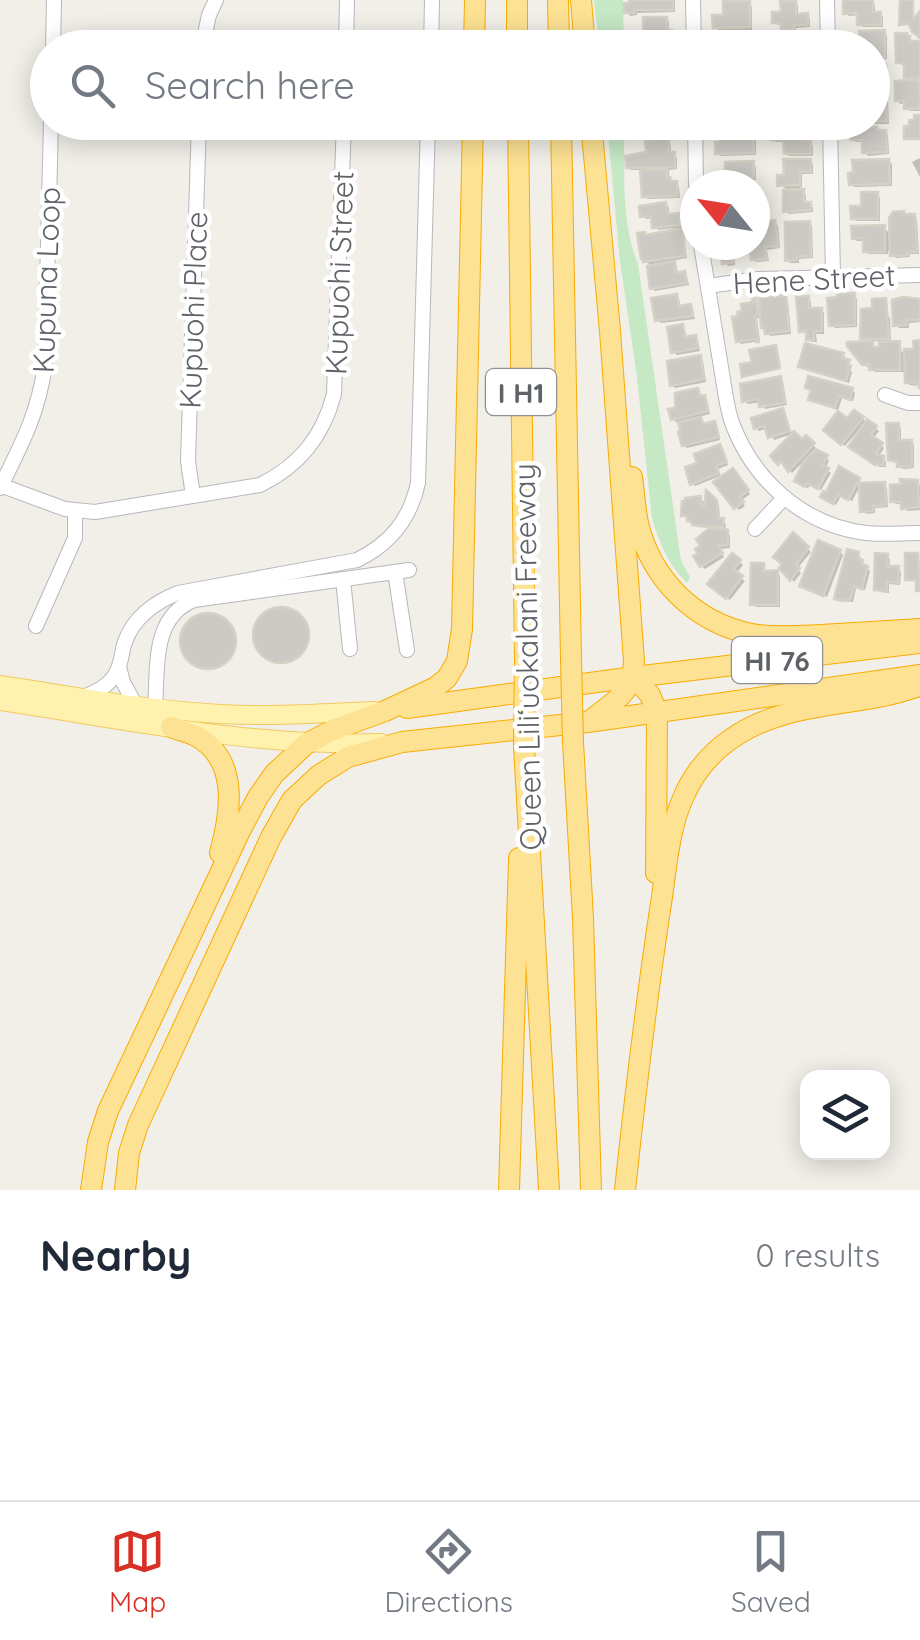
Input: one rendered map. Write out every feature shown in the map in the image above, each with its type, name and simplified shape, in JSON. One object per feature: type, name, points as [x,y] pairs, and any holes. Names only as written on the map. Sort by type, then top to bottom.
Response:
[{"type":"highway","points":[[474,30],[475,0]]},
{"type":"highway","points":[[517,0],[517,30]]},
{"type":"highway","points":[[558,0],[559,30]]},
{"type":"highway","points":[[581,0],[583,30]]},
{"type":"highway","points":[[91,1190],[98,1142],[108,1111],[258,797],[274,774],[306,744],[436,687],[457,661],[462,642],[473,140]]},
{"type":"highway","name":"Queen Liliʻuokalani Freeway","points":[[518,140],[524,746],[549,1190]]},
{"type":"highway","name":"Queen Liliʻuokalani Freeway","points":[[561,140],[573,742],[591,1190]]},
{"type":"highway","points":[[588,722],[624,694],[634,677],[610,331],[592,140]]},
{"type":"highway","points":[[610,331],[638,522],[655,567],[680,598],[716,622],[758,635],[920,630]]},
{"type":"highway","name":"HI 76","points":[[386,711],[920,642]]},
{"type":"highway","name":"HI 76","points":[[402,742],[588,722],[920,675]]},
{"type":"highway","points":[[634,677],[650,694],[658,712],[655,945]]},
{"type":"highway","points":[[625,1190],[669,854],[681,801],[700,767],[738,734],[761,722],[920,686]]},
{"type":"highway","points":[[171,728],[197,736],[218,755],[228,781],[230,810],[207,898]]},
{"type":"highway","points":[[125,1190],[138,1125],[271,836],[292,800],[319,775],[348,757],[402,742]]},
{"type":"highway","points":[[509,1190],[524,746]]},
{"type":"main road","points":[[0,685],[83,698],[171,728],[306,744]]},
{"type":"main road","points":[[0,701],[106,709]]},
{"type":"main road","name":"HI 76","points":[[106,709],[145,707],[272,716],[386,711]]},
{"type":"main road","name":"HI 76","points":[[306,744],[402,742]]},
{"type":"street","points":[[53,30],[54,0]]},
{"type":"street","points":[[205,30],[216,0]]},
{"type":"street","points":[[346,30],[347,0]]},
{"type":"street","points":[[431,30],[432,0]]},
{"type":"street","points":[[693,0],[694,30]]},
{"type":"street","points":[[827,0],[828,30]]},
{"type":"street","name":"Kupuna Loop","points":[[0,486],[30,428],[40,400],[45,366],[51,140]]},
{"type":"street","name":"Kupuohi Place","points":[[194,496],[188,461],[198,140]]},
{"type":"street","name":"Kupuohi Street","points":[[0,486],[75,511],[110,511],[260,484],[303,456],[330,411],[336,377],[343,140]]},
{"type":"street","points":[[83,698],[106,685],[119,667],[124,642],[138,620],[168,597],[357,560],[382,546],[402,524],[418,483],[428,140]]},
{"type":"street","points":[[695,140],[696,170]]},
{"type":"street","points":[[830,140],[833,276]]},
{"type":"street","points":[[704,260],[730,414],[745,452],[783,499],[811,516],[866,533],[920,533]]},
{"type":"street","name":"Hene Street","points":[[708,286],[758,279],[920,274]]},
{"type":"street","points":[[885,394],[920,403]]},
{"type":"street","points":[[755,529],[783,499]]},
{"type":"street","points":[[36,626],[75,538],[75,511]]},
{"type":"street","points":[[145,707],[167,620],[182,605],[194,600],[402,571],[407,650]]},
{"type":"street","points":[[343,579],[350,649]]},
{"type":"street","points":[[119,667],[123,682],[145,707]]},
{"type":"green space","points":[[594,0],[623,0],[624,30],[597,30]]},
{"type":"green space","points":[[609,140],[624,140],[628,230],[638,264],[681,561],[690,577],[687,583],[665,553],[652,518]]},
{"type":"building","points":[[673,0],[673,10],[624,13],[624,3]]},
{"type":"building","points":[[843,0],[873,0],[873,12],[881,12],[881,25],[857,25],[857,13],[843,14]]},
{"type":"building","points":[[900,0],[913,0],[913,20],[920,11],[920,38],[909,24],[899,25]]},
{"type":"building","points":[[723,1],[750,1],[750,27],[713,28],[712,15],[723,15]]},
{"type":"building","points":[[780,1],[796,1],[796,14],[808,13],[808,25],[781,29],[781,23],[772,23],[772,12],[781,12]]},
{"type":"building","points":[[643,17],[667,17],[667,30],[643,30]]},
{"type":"building","points":[[895,33],[907,33],[910,41],[920,41],[920,78],[904,78],[904,63],[896,63]]},
{"type":"building","points":[[919,80],[920,109],[904,109],[904,101],[895,101],[895,81]]},
{"type":"building","points":[[914,115],[920,115],[920,139],[904,139],[904,126],[909,126]]},
{"type":"building","points":[[645,140],[669,140],[669,152],[675,152],[675,167],[626,168],[625,156],[646,152]]},
{"type":"building","points":[[753,140],[754,153],[715,154],[715,142]]},
{"type":"building","points":[[783,140],[811,141],[811,154],[784,154]]},
{"type":"building","points":[[862,140],[886,140],[887,152],[862,153]]},
{"type":"building","points":[[783,159],[811,159],[811,172],[800,172],[800,185],[777,186],[777,175],[784,175]]},
{"type":"building","points":[[889,159],[890,184],[849,185],[852,160]]},
{"type":"building","points":[[754,161],[754,170],[725,170],[725,162]]},
{"type":"building","points":[[667,169],[667,177],[677,181],[677,196],[642,197],[640,170]]},
{"type":"building","points":[[804,189],[804,202],[811,202],[811,210],[783,212],[783,190]]},
{"type":"building","points":[[861,192],[878,192],[878,219],[851,219],[850,206],[861,206]]},
{"type":"building","points":[[666,202],[668,214],[679,213],[680,225],[652,228],[651,216],[640,217],[639,206]]},
{"type":"building","points":[[893,212],[915,214],[917,252],[890,256],[889,218]]},
{"type":"building","points":[[770,220],[775,220],[778,246],[770,247]]},
{"type":"building","points":[[810,221],[811,256],[785,261],[785,222]]},
{"type":"building","points":[[885,225],[885,252],[863,252],[863,238],[852,239],[851,226]]},
{"type":"building","points":[[680,229],[680,257],[643,262],[637,233]]},
{"type":"building","points":[[675,261],[676,273],[685,271],[687,283],[650,289],[647,266]]},
{"type":"building","points":[[837,293],[855,293],[855,325],[829,326],[827,298],[837,297]]},
{"type":"building","points":[[677,294],[679,306],[691,304],[693,316],[655,321],[651,298]]},
{"type":"building","points":[[786,295],[789,331],[765,334],[759,298]]},
{"type":"building","points":[[796,296],[809,296],[809,308],[822,308],[822,331],[814,332],[814,340],[806,340],[806,331],[799,332]]},
{"type":"building","points":[[752,298],[756,298],[759,342],[736,342],[732,317],[742,311],[741,304],[753,302]]},
{"type":"building","points":[[886,298],[889,339],[860,339],[861,309],[872,308],[872,299]]},
{"type":"building","points":[[920,299],[920,320],[893,326],[892,300]]},
{"type":"building","points":[[683,324],[685,337],[696,335],[698,348],[671,353],[667,327]]},
{"type":"building","points":[[920,340],[919,388],[915,382],[905,383],[904,349],[914,349],[913,341]]},
{"type":"building","points":[[873,341],[873,347],[879,347],[879,342],[900,341],[900,370],[869,370],[869,364],[862,365],[847,346],[847,342]]},
{"type":"building","points":[[805,343],[844,353],[842,358],[850,360],[851,366],[846,381],[798,367]]},
{"type":"building","points":[[776,345],[780,368],[742,377],[740,364],[752,362],[749,350]]},
{"type":"building","points":[[701,355],[704,379],[670,386],[667,361]]},
{"type":"building","points":[[781,376],[785,403],[759,407],[758,399],[742,402],[740,384]]},
{"type":"building","points":[[808,376],[853,388],[850,400],[839,396],[835,408],[808,400]]},
{"type":"building","points":[[698,388],[700,396],[705,395],[708,411],[671,420],[668,409],[675,408],[675,393]]},
{"type":"building","points":[[783,408],[790,431],[768,438],[764,426],[754,429],[751,418]]},
{"type":"building","points":[[854,410],[864,417],[841,445],[823,430],[838,411],[847,418]]},
{"type":"building","points":[[701,417],[703,424],[715,421],[719,437],[682,446],[678,422]]},
{"type":"building","points":[[867,419],[877,426],[871,435],[883,443],[876,454],[884,456],[884,465],[875,465],[848,447]]},
{"type":"building","points":[[886,423],[899,423],[899,440],[912,440],[912,466],[897,467],[897,462],[888,460]]},
{"type":"building","points":[[794,431],[815,443],[788,472],[781,461],[778,465],[770,456]]},
{"type":"building","points":[[720,444],[727,462],[716,466],[719,473],[690,485],[685,467],[697,463],[694,454]]},
{"type":"building","points":[[816,449],[828,455],[823,465],[829,468],[818,489],[794,481],[804,461]]},
{"type":"building","points":[[839,466],[860,478],[848,500],[838,495],[833,504],[820,497]]},
{"type":"building","points":[[733,468],[749,490],[740,497],[744,502],[734,509],[713,482]]},
{"type":"building","points":[[900,479],[918,480],[919,507],[901,509],[901,502],[890,502],[890,485],[901,484]]},
{"type":"building","points":[[885,482],[886,505],[860,512],[859,483]]},
{"type":"building","points":[[706,490],[717,500],[723,527],[692,525],[687,516],[681,516],[685,498],[701,496],[701,504],[705,505]]},
{"type":"building","points":[[709,528],[728,530],[728,545],[718,546],[723,553],[700,567],[693,556],[700,546],[696,539]]},
{"type":"building","points":[[793,532],[809,547],[790,581],[779,568],[782,564],[773,557]]},
{"type":"building","points":[[818,540],[841,550],[823,596],[799,586]]},
{"type":"building","points":[[847,549],[859,552],[858,559],[868,566],[862,589],[854,586],[850,600],[843,601],[834,599]]},
{"type":"building","points":[[732,553],[741,560],[734,569],[743,576],[726,599],[707,584]]},
{"type":"building","points":[[875,553],[888,554],[887,566],[899,566],[898,583],[887,582],[887,591],[874,590]]},
{"type":"building","points":[[905,553],[918,553],[920,591],[916,591],[916,580],[905,580]]},
{"type":"building","points":[[751,563],[764,563],[764,571],[778,570],[778,605],[750,605]]},
{"type":"building","points":[[281,607],[301,615],[309,635],[301,655],[281,663],[261,655],[253,635],[261,615]]},
{"type":"building","points":[[208,613],[228,621],[236,641],[228,661],[208,669],[188,661],[180,641],[188,621]]}]
